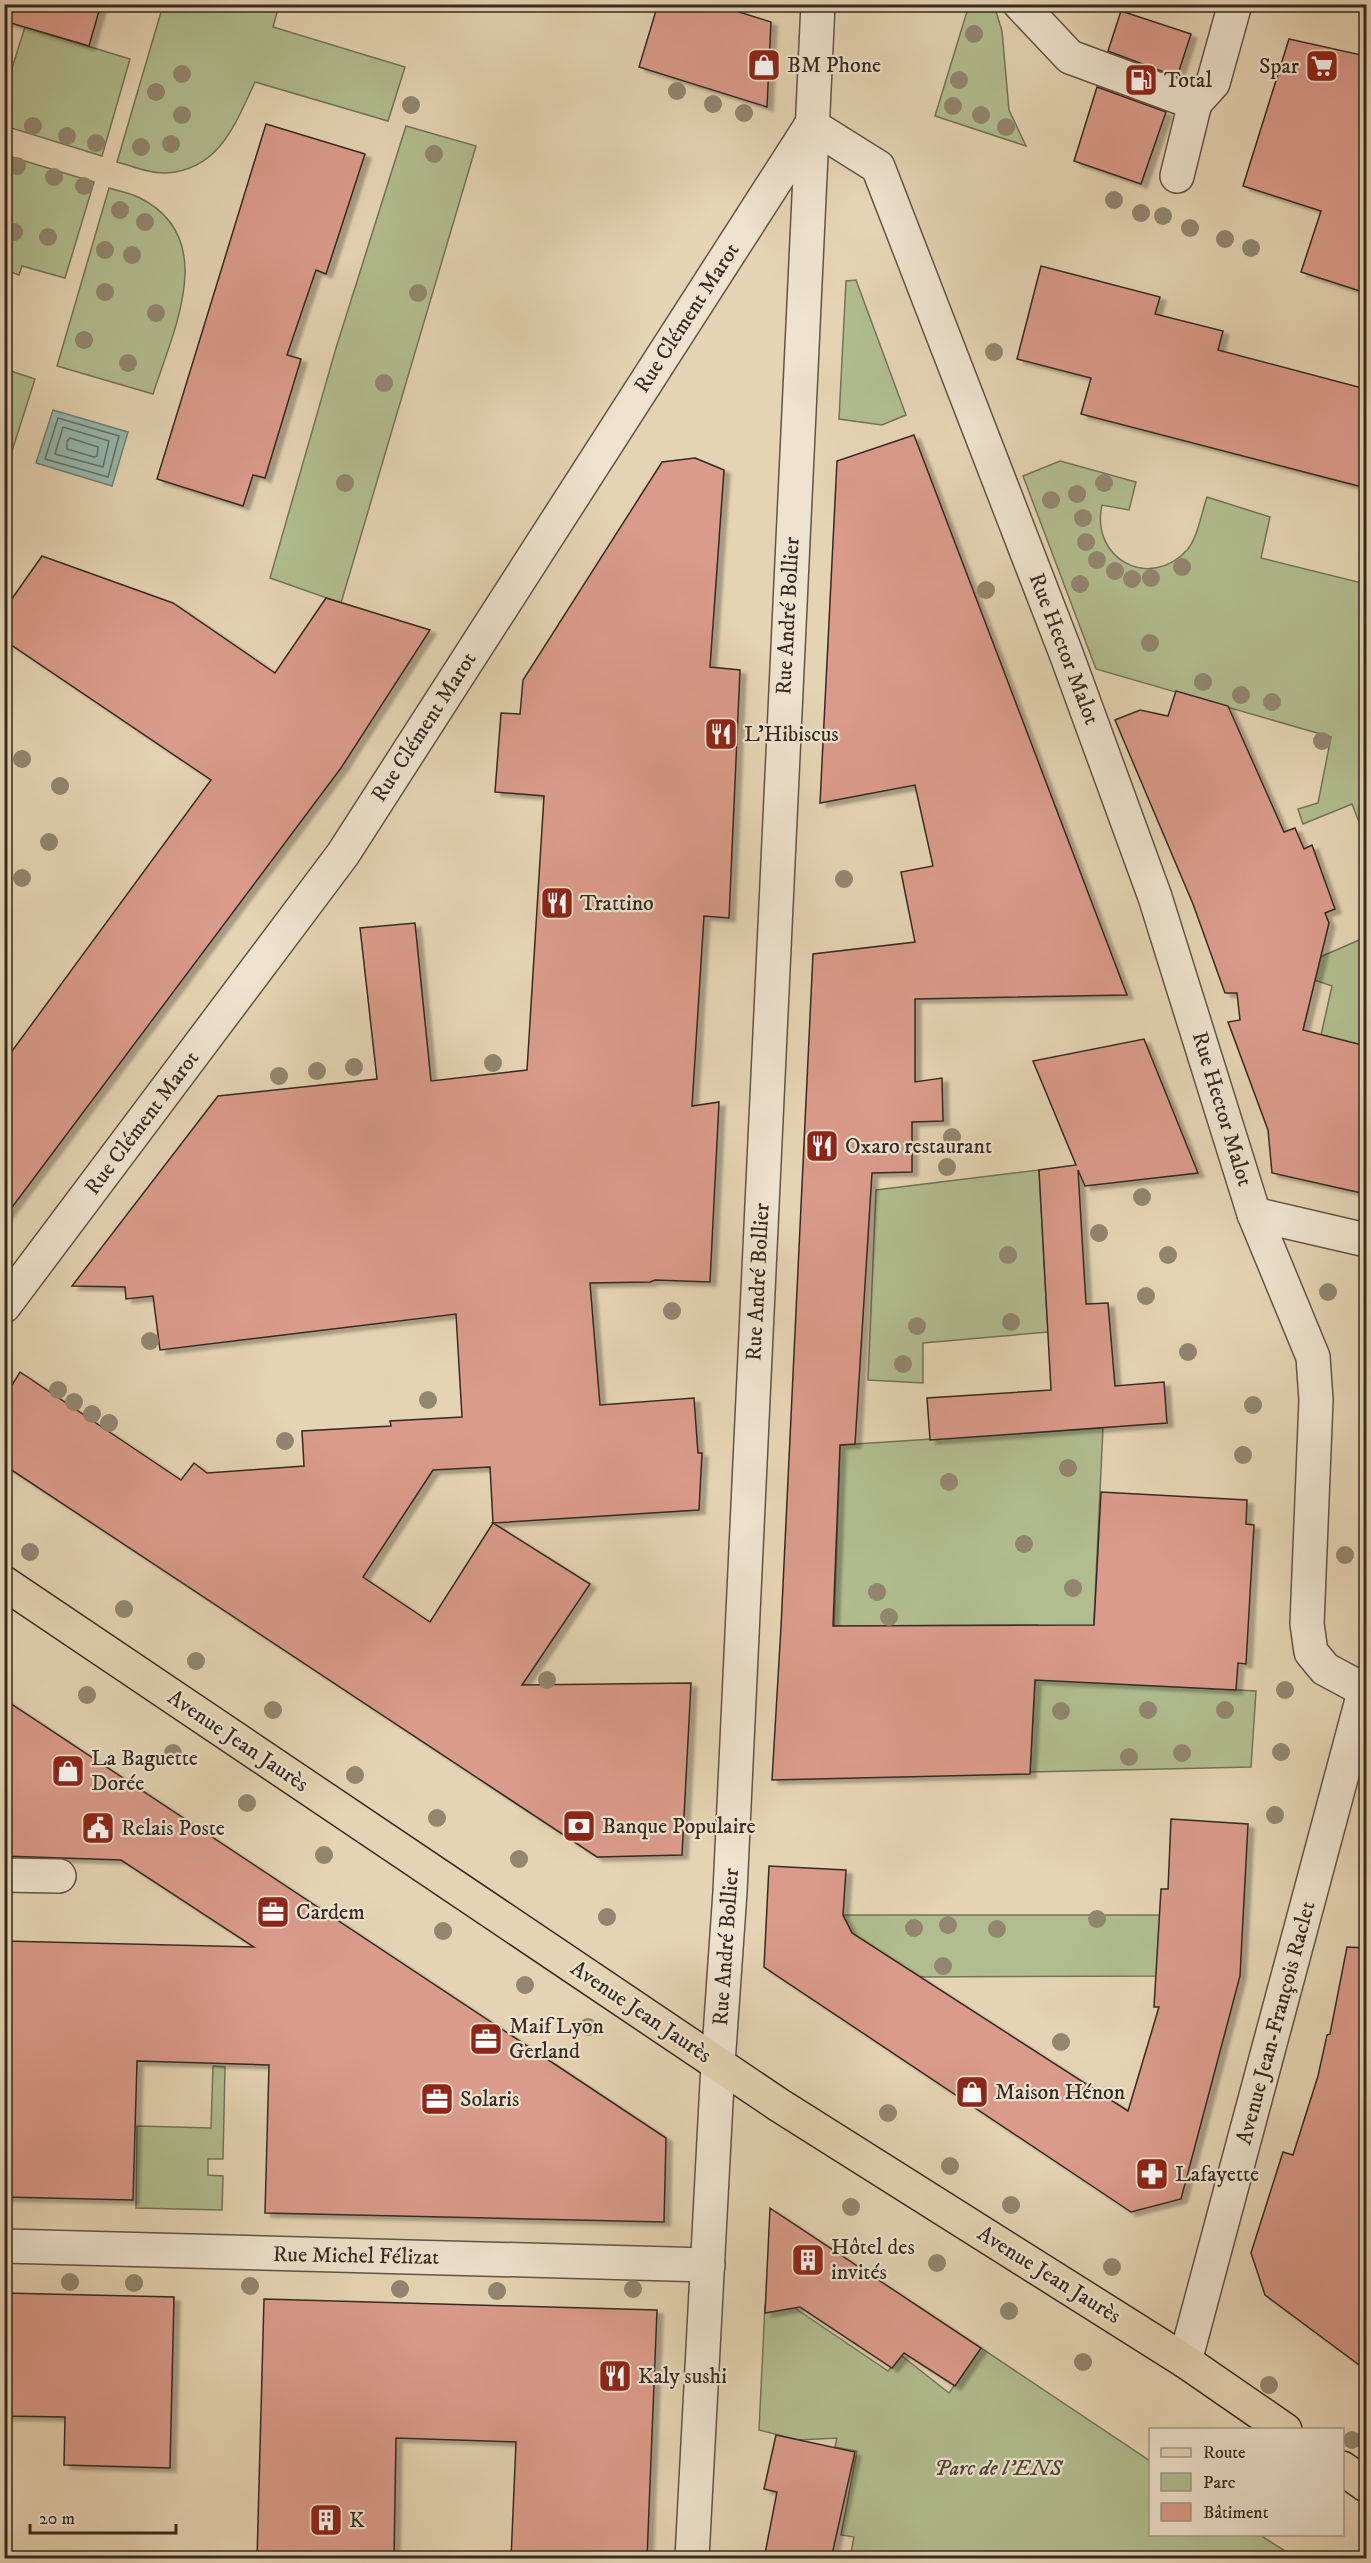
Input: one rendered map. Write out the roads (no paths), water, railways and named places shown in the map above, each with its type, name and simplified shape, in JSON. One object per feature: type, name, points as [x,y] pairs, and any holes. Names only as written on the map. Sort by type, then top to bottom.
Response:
[{"type":"main road","name":"Avenue Jean Jaurès","points":[[4,1583],[718,2064],[1185,2361],[1282,2428]]},
{"type":"main road","points":[[1344,2470],[1366,2485]]},
{"type":"street","name":"Rue André Bollier","points":[[692,2559],[718,2064],[732,1868],[818,4]]},
{"type":"street","points":[[1020,4],[1070,57],[1195,103]]},
{"type":"street","points":[[1177,176],[1195,103],[1213,83],[1235,4]]},
{"type":"street","name":"Rue Hector Malot","points":[[811,125],[878,167],[1068,656],[1155,897],[1254,1214],[1313,1357],[1316,1400],[1307,1624],[1311,1652],[1325,1670],[1366,1688]]},
{"type":"street","name":"Rue Clément Marot","points":[[4,1306],[343,854],[811,125]]},
{"type":"street","name":"Rue Hector Malot","points":[[1254,1214],[1366,1240]]},
{"type":"street","name":"Avenue Jean-François Raclet","points":[[1185,2361],[1366,1688]]},
{"type":"street","points":[[4,1875],[59,1876]]},
{"type":"street","name":"Rue Michel Félizat","points":[[4,2246],[708,2265]]},
{"type":"water","points":[[53,410],[128,432],[112,486],[36,463]]},
{"type":"place","name":"BM Phone","points":[[764,65]]},
{"type":"place","name":"Spar","points":[[1322,66]]},
{"type":"place","name":"Total","points":[[1141,80]]},
{"type":"place","name":"L’Hibiscus","points":[[721,734]]},
{"type":"place","name":"Trattino","points":[[557,903]]},
{"type":"place","name":"Oxaro restaurant","points":[[822,1146]]},
{"type":"place","name":"La Baguette Dorée","points":[[68,1771]]},
{"type":"place","name":"Banque Populaire","points":[[579,1826]]},
{"type":"place","name":"Relais Poste","points":[[98,1828]]},
{"type":"place","name":"Cardem","points":[[273,1912]]},
{"type":"place","name":"Maif Lyon Gerland","points":[[486,2039]]},
{"type":"place","name":"Maison Hénon","points":[[972,2092]]},
{"type":"place","name":"Solaris","points":[[437,2099]]},
{"type":"place","name":"Lafayette","points":[[1152,2174]]},
{"type":"place","name":"Hôtel des invités","points":[[808,2260]]},
{"type":"place","name":"Kaly sushi","points":[[615,2376]]},
{"type":"place","name":"K","points":[[326,2520]]},
{"type":"park label","name":"Parc de l'ENS","points":[[998,2468]]}]
